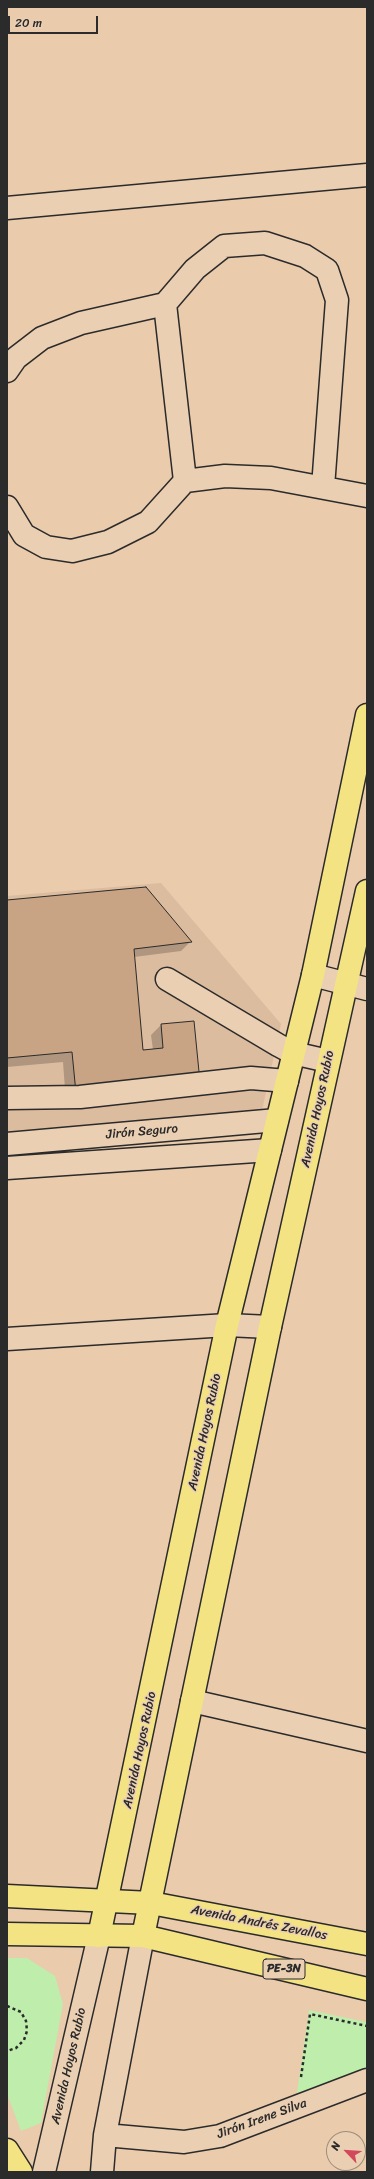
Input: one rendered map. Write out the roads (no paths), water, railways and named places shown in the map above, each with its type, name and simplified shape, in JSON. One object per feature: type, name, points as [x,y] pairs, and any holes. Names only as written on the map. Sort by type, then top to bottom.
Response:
[{"type":"main road","name":"Avenida Hoyos Rubio","points":[[99,1936],[108,1901],[227,1325],[313,975],[365,729]]},
{"type":"main road","name":"Avenida Hoyos Rubio","points":[[143,1936],[270,1327],[367,891]]},
{"type":"main road","name":"Avenida Andrés Zevallos","points":[[7,1896],[151,1903],[367,1944]]},
{"type":"main road","name":"PE-3N","points":[[7,1934],[143,1936],[367,1989]]},
{"type":"main road","points":[[7,2150],[21,2172]]},
{"type":"street","points":[[7,208],[367,175]]},
{"type":"street","points":[[7,371],[16,358],[42,338],[81,323],[165,304],[195,269],[224,246],[265,243],[305,256],[327,270],[337,300],[323,487]]},
{"type":"street","points":[[165,304],[185,481]]},
{"type":"street","points":[[7,507],[24,535],[46,547],[72,551],[108,542],[148,522],[185,481],[225,476],[271,478],[367,496]]},
{"type":"street","points":[[313,975],[367,988]]},
{"type":"street","points":[[167,979],[218,1008],[263,1037],[293,1052],[328,1061]]},
{"type":"street","points":[[7,1098],[80,1097],[250,1078],[286,1081]]},
{"type":"street","name":"Jirón Seguro","points":[[7,1144],[277,1120]]},
{"type":"street","points":[[7,1168],[270,1150]]},
{"type":"street","points":[[7,1339],[227,1325],[270,1327]]},
{"type":"street","points":[[192,1701],[367,1740]]},
{"type":"street","name":"Avenida Hoyos Rubio","points":[[44,2172],[99,1936]]},
{"type":"street","name":"Avenida Hoyos Rubio","points":[[102,2172],[105,2135],[143,1936]]},
{"type":"street","name":"Jirón Irene Silva","points":[[105,2135],[184,2142],[220,2136],[367,2080]]}]
